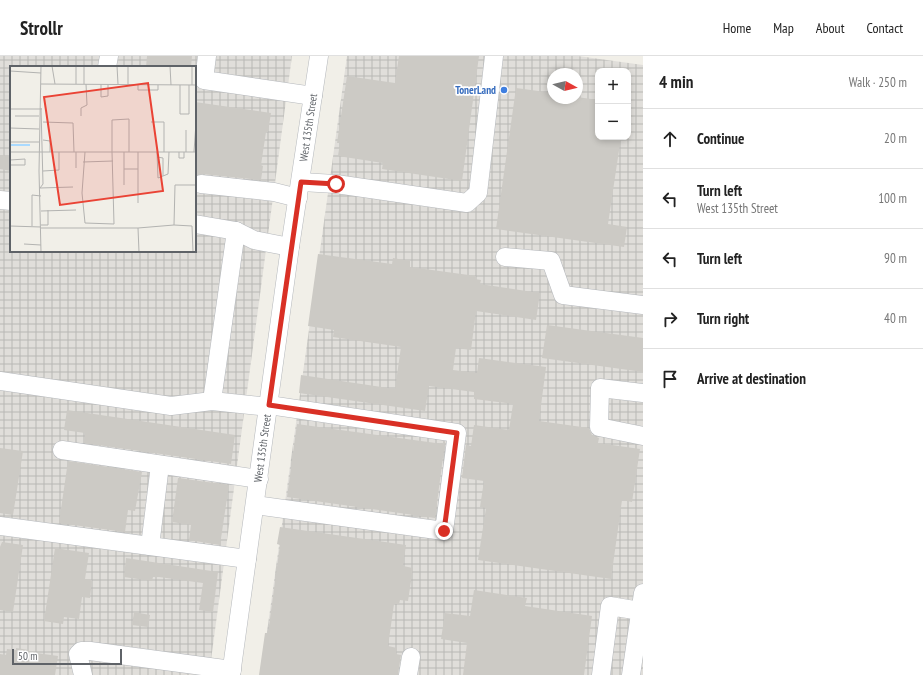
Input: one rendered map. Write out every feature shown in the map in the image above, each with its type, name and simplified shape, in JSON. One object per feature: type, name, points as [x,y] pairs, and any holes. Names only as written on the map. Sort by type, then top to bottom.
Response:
[{"type":"street","points":[[107,66],[108,56]]},
{"type":"street","points":[[207,56],[204,80],[313,96]]},
{"type":"street","name":"West 135th Street","points":[[231,672],[290,247],[300,190],[319,56]]},
{"type":"street","points":[[201,184],[274,192],[300,190],[336,184],[467,203],[478,193],[494,56]]},
{"type":"street","points":[[0,200],[10,201]]},
{"type":"street","points":[[196,224],[236,231],[254,240],[290,247]]},
{"type":"street","points":[[212,401],[236,231]]},
{"type":"street","points":[[505,257],[551,261],[563,296],[643,305]]},
{"type":"street","points":[[0,381],[171,406],[212,401],[269,406],[457,433],[444,531],[255,505]]},
{"type":"street","points":[[643,393],[600,388],[599,427],[643,436]]},
{"type":"street","points":[[62,450],[259,479]]},
{"type":"street","points":[[150,546],[160,465]]},
{"type":"street","points":[[0,526],[247,559]]},
{"type":"street","points":[[601,675],[610,606],[642,602],[631,675]]},
{"type":"street","points":[[83,675],[78,654],[81,651],[90,651],[199,670],[231,672]]},
{"type":"street","points":[[408,675],[411,657]]},
{"type":"shaded area","points":[[0,56],[292,56],[209,675],[0,675]]},
{"type":"shaded area","points":[[347,56],[578,56],[643,65],[643,675],[261,675]]},
{"type":"building","points":[[147,56],[192,56],[191,66],[146,66]]},
{"type":"building","points":[[399,56],[479,56],[462,181],[382,169],[383,163],[338,156],[340,143],[337,143],[347,76],[395,83]]},
{"type":"building","points":[[516,88],[547,92],[547,104],[583,104],[583,98],[595,100],[595,140],[621,140],[608,224],[627,227],[624,247],[496,229]]},
{"type":"building","points":[[196,102],[271,113],[268,132],[266,132],[261,165],[263,166],[261,180],[202,174],[196,176]]},
{"type":"building","points":[[0,155],[10,156],[10,171],[0,169]]},
{"type":"building","points":[[318,254],[392,264],[393,258],[410,261],[410,267],[476,276],[475,279],[481,280],[480,284],[540,293],[536,320],[476,311],[471,350],[456,348],[453,370],[477,373],[479,358],[546,367],[539,421],[589,428],[592,435],[599,438],[598,443],[640,449],[632,502],[622,500],[611,579],[478,560],[486,508],[480,507],[484,481],[462,478],[466,445],[471,446],[474,425],[509,430],[513,404],[474,399],[474,392],[429,386],[425,411],[299,393],[301,375],[395,389],[401,347],[333,337],[334,330],[308,326]]},
{"type":"building","points":[[547,325],[643,338],[643,372],[542,358]]},
{"type":"building","points":[[67,410],[235,435],[231,464],[84,443],[85,433],[64,430]]},
{"type":"building","points":[[297,424],[443,444],[443,442],[445,442],[435,518],[287,497]]},
{"type":"building","points":[[0,448],[23,451],[13,515],[0,513]]},
{"type":"building","points":[[68,461],[142,472],[135,511],[128,510],[125,532],[59,523]]},
{"type":"building","points":[[178,478],[229,485],[220,545],[189,540],[191,525],[172,522]]},
{"type":"building","points":[[280,527],[406,545],[403,566],[413,568],[408,601],[400,600],[399,604],[394,604],[388,646],[397,648],[396,654],[401,655],[398,675],[259,675],[265,633],[268,633],[280,545],[277,544]]},
{"type":"building","points":[[2,542],[23,545],[13,612],[0,610],[0,547]]},
{"type":"building","points":[[55,548],[89,553],[85,579],[92,580],[90,598],[82,597],[79,619],[64,617],[63,624],[44,621]]},
{"type":"building","points":[[126,558],[218,572],[213,612],[199,610],[203,583],[159,577],[153,577],[152,581],[124,577]]},
{"type":"building","points":[[474,590],[527,598],[525,606],[592,616],[584,675],[463,675],[467,643],[441,639],[445,613],[470,616]]},
{"type":"building","points":[[134,612],[150,615],[148,627],[132,625]]},
{"type":"building","points":[[16,648],[29,650],[29,652],[58,656],[55,675],[0,675],[0,654],[6,655],[7,649],[16,650]]},
{"type":"place","name":"TonerLand","points":[[504,90]]},
{"type":"route","points":[[336,184],[301,182],[290,247],[269,405],[457,433],[444,531]]}]
